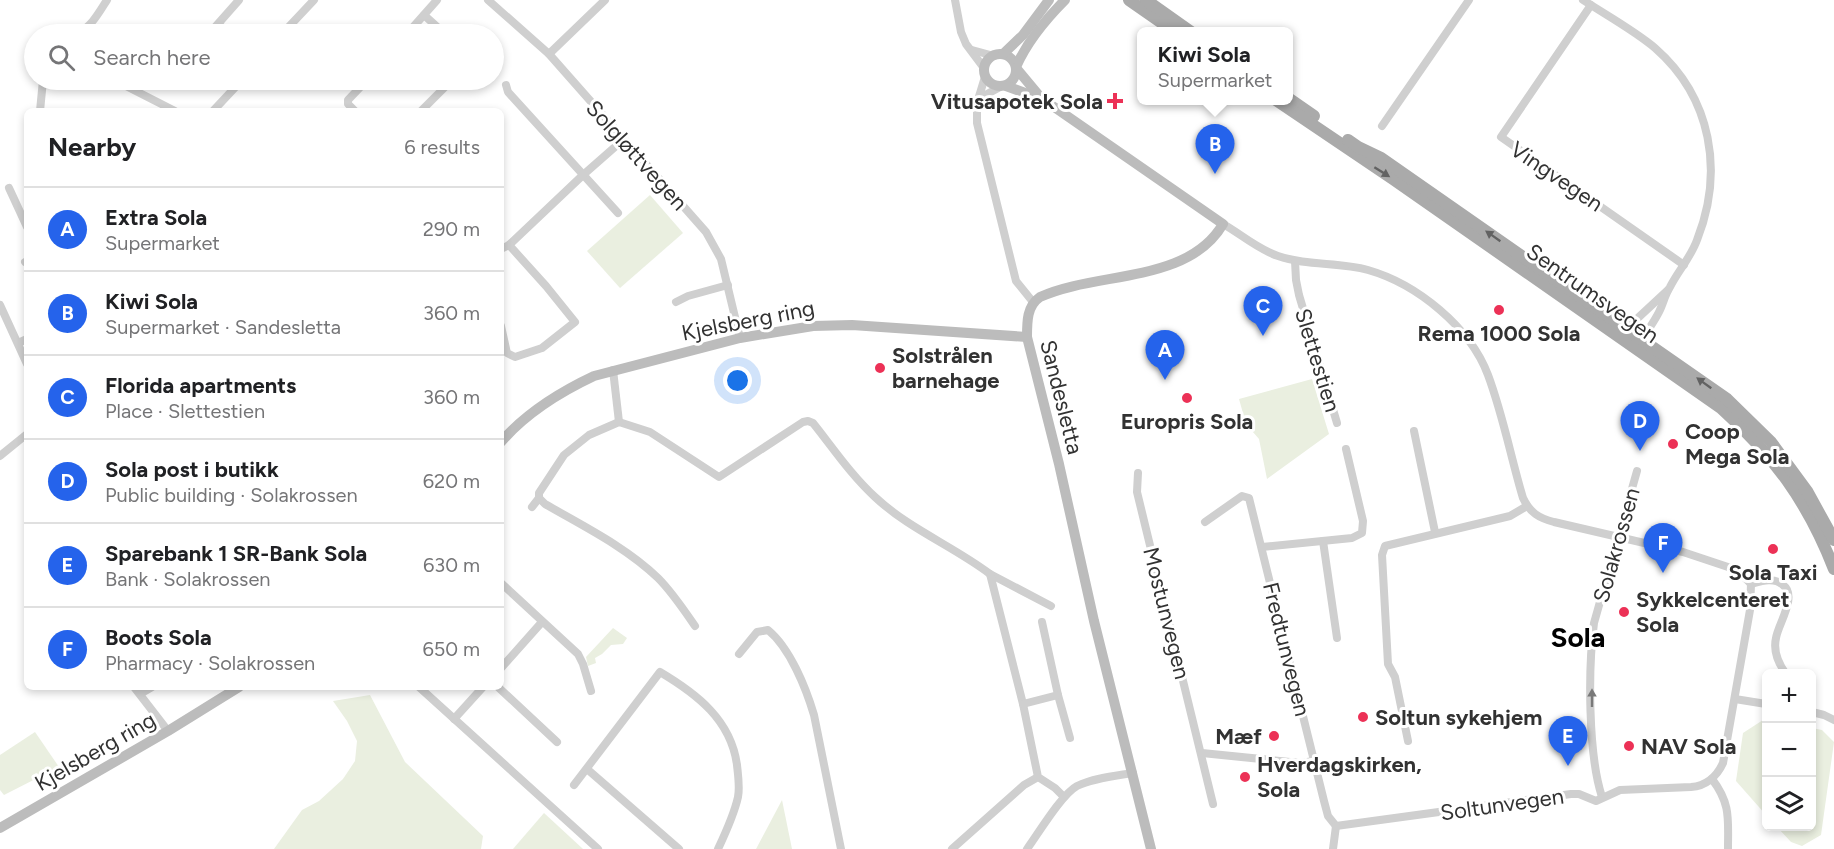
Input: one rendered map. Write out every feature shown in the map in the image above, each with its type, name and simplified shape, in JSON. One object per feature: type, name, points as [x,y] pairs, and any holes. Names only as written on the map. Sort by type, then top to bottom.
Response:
[{"type":"main road","points":[[1129,0],[1168,27]]},
{"type":"main road","points":[[1146,0],[1184,27]]},
{"type":"main road","name":"Sentrumsvegen","points":[[1293,102],[1358,147],[1381,158],[1626,329],[1636,342],[1721,408],[1763,449],[1799,496],[1813,520],[1834,569]]},
{"type":"main road","name":"Sentrumsvegen","points":[[1283,105],[1636,342],[1727,399],[1771,442],[1807,490],[1834,540]]},
{"type":"street","points":[[91,24],[106,0]]},
{"type":"street","points":[[220,24],[239,0]]},
{"type":"street","points":[[291,24],[314,0]]},
{"type":"street","points":[[416,24],[437,0]]},
{"type":"street","name":"Solgløttvegen","points":[[488,0],[549,54],[706,232],[721,259],[740,338]]},
{"type":"street","points":[[549,54],[604,0]]},
{"type":"street","points":[[955,0],[961,32],[966,44],[972,50],[991,84],[1044,100]]},
{"type":"street","points":[[1049,0],[1023,35],[998,55],[989,58],[975,114],[1016,281],[1033,302],[1048,294],[1170,265],[1208,243],[1223,224]]},
{"type":"street","points":[[1016,68],[1024,49],[1065,0]]},
{"type":"street","points":[[1382,126],[1469,0]]},
{"type":"street","points":[[1587,2],[1655,48],[1680,75],[1704,120],[1711,150],[1711,177],[1697,242],[1668,290],[1659,312],[1636,342]]},
{"type":"street","name":"Vingvegen","points":[[1587,2],[1501,137],[1684,265]]},
{"type":"street","points":[[424,15],[434,24]]},
{"type":"street","points":[[972,50],[1014,61],[1016,68],[1016,75],[1012,82],[978,99]]},
{"type":"street","points":[[1016,68],[1044,100],[1266,252],[1295,261],[1358,268],[1389,277],[1414,290],[1451,321],[1475,349],[1488,375],[1527,507],[1540,518],[1683,552],[1737,570],[1751,584],[1750,610],[1735,699],[1723,763],[1718,773],[1697,787],[1629,789],[1610,793],[1599,799]]},
{"type":"street","points":[[506,85],[508,92],[618,213]]},
{"type":"street","points":[[40,108],[42,90]]},
{"type":"street","points":[[134,90],[169,108]]},
{"type":"street","points":[[216,108],[233,90]]},
{"type":"street","points":[[351,108],[348,100],[358,90]]},
{"type":"street","points":[[424,108],[442,90]]},
{"type":"street","points":[[504,339],[507,352],[515,357],[542,348],[574,322],[561,303],[505,247],[624,139]]},
{"type":"street","points":[[9,188],[24,220]]},
{"type":"street","name":"Slettestien","points":[[1295,261],[1299,294],[1337,423]]},
{"type":"street","points":[[676,302],[688,296],[728,285]]},
{"type":"street","points":[[1626,329],[1668,290]]},
{"type":"street","name":"Sandesletta","points":[[1033,302],[1028,316],[1027,337],[1041,387],[1094,621],[1151,849]]},
{"type":"street","points":[[0,305],[24,357]]},
{"type":"street","name":"Kjelsberg ring","points":[[504,434],[558,394],[594,376],[740,338],[796,328],[833,325],[1027,337]]},
{"type":"street","points":[[18,343],[24,340]]},
{"type":"street","points":[[613,370],[619,422]]},
{"type":"street","points":[[532,507],[564,455],[589,435],[619,422],[650,432],[719,477],[780,436],[808,421],[813,423],[835,454],[875,497],[925,534],[990,574],[1051,606]]},
{"type":"street","points":[[1414,431],[1436,532]]},
{"type":"street","points":[[0,456],[24,436]]},
{"type":"street","points":[[1263,547],[1352,538],[1362,533],[1363,521],[1346,449]]},
{"type":"street","name":"Solakrossen","points":[[1599,799],[1595,776],[1592,712],[1594,623],[1637,471]]},
{"type":"street","name":"Mostunvegen","points":[[1138,473],[1137,492],[1213,804]]},
{"type":"street","name":"Fredtunvegen","points":[[1205,522],[1242,496],[1247,496],[1251,501],[1328,816],[1336,826]]},
{"type":"street","points":[[539,498],[644,566],[660,580],[695,626]]},
{"type":"street","points":[[1408,741],[1395,677],[1388,664],[1382,555],[1385,546],[1510,516],[1527,507]]},
{"type":"street","points":[[1323,541],[1337,638]]},
{"type":"street","points":[[990,574],[1023,704],[1038,777],[1064,797]]},
{"type":"street","points":[[1751,584],[1770,580],[1779,582],[1786,586],[1789,593],[1776,637],[1775,650],[1782,669]]},
{"type":"street","points":[[504,586],[578,654],[591,691]]},
{"type":"street","points":[[504,665],[542,622]]},
{"type":"street","points":[[1042,622],[1070,738]]},
{"type":"street","points":[[739,654],[757,632],[768,630],[783,647],[798,673],[814,715],[841,849]]},
{"type":"street","points":[[574,785],[660,672],[678,683],[719,718],[736,755],[738,795],[718,849]]},
{"type":"street","points":[[137,690],[168,731]]},
{"type":"street","name":"Kjelsberg ring","points":[[0,828],[234,690]]},
{"type":"street","points":[[422,690],[598,849]]},
{"type":"street","points":[[454,719],[480,690]]},
{"type":"street","points":[[501,690],[556,742]]},
{"type":"street","points":[[1023,704],[1058,695]]},
{"type":"street","points":[[1735,699],[1762,704]]},
{"type":"street","points":[[1824,715],[1834,712]]},
{"type":"street","points":[[1816,713],[1834,720]]},
{"type":"street","points":[[1202,753],[1300,763],[1314,761]]},
{"type":"street","points":[[587,769],[678,849]]},
{"type":"street","points":[[1027,849],[1064,797],[1077,786],[1133,773]]},
{"type":"street","points":[[952,849],[1024,785],[1038,777]]},
{"type":"street","points":[[1712,778],[1724,796],[1728,811],[1728,849]]},
{"type":"street","name":"Soltunvegen","points":[[1336,826],[1571,794],[1599,799]]},
{"type":"street","points":[[1333,849],[1336,826]]},
{"type":"shaded area","points":[[650,195],[683,233],[620,288],[587,251]]},
{"type":"shaded area","points":[[1312,379],[1329,434],[1267,479],[1259,439],[1246,424],[1239,399]]},
{"type":"shaded area","points":[[613,628],[627,638],[623,644],[611,645],[595,658],[596,663],[588,666],[586,657]]},
{"type":"shaded area","points":[[370,695],[405,762],[483,836],[481,849],[274,849],[302,810],[319,801],[343,779],[355,761],[357,741],[333,701]]},
{"type":"shaded area","points":[[1762,721],[1762,810],[1736,781],[1743,733]]},
{"type":"shaded area","points":[[1816,729],[1822,730],[1834,742],[1821,835],[1802,846],[1791,842],[1781,831],[1816,831]]},
{"type":"shaded area","points":[[35,732],[59,767],[4,795],[0,790],[0,755]]},
{"type":"shaded area","points":[[782,800],[792,849],[756,849]]},
{"type":"shaded area","points":[[544,813],[583,849],[513,849]]},
{"type":"place","name":"Vitusapotek Sola","points":[[1115,101]]},
{"type":"place","name":"Kiwi Sola","points":[[1215,174]]},
{"type":"place","name":"Rema 1000 Sola","points":[[1499,310]]},
{"type":"place","name":"Florida apartments","points":[[1263,336]]},
{"type":"place","name":"Solstrålen barnehage","points":[[880,368]]},
{"type":"place","name":"Extra Sola","points":[[1165,380]]},
{"type":"place","name":"Europris Sola","points":[[1187,398]]},
{"type":"place","name":"Coop Mega Sola","points":[[1673,444]]},
{"type":"place","name":"Sola post i butikk","points":[[1640,451]]},
{"type":"place","name":"Sola Taxi","points":[[1773,549]]},
{"type":"place","name":"Boots Sola","points":[[1663,573]]},
{"type":"place","name":"Sykkelcenteret Sola","points":[[1624,612]]},
{"type":"place","name":"Soltun sykehjem","points":[[1363,717]]},
{"type":"place","name":"Mæf","points":[[1274,736]]},
{"type":"place","name":"NAV Sola","points":[[1629,746]]},
{"type":"place","name":"Sparebank 1 SR-Bank Sola","points":[[1568,766]]},
{"type":"place","name":"Hverdagskirken, Sola","points":[[1245,777]]},
{"type":"district","name":"Sola","points":[[1578,637]]}]
